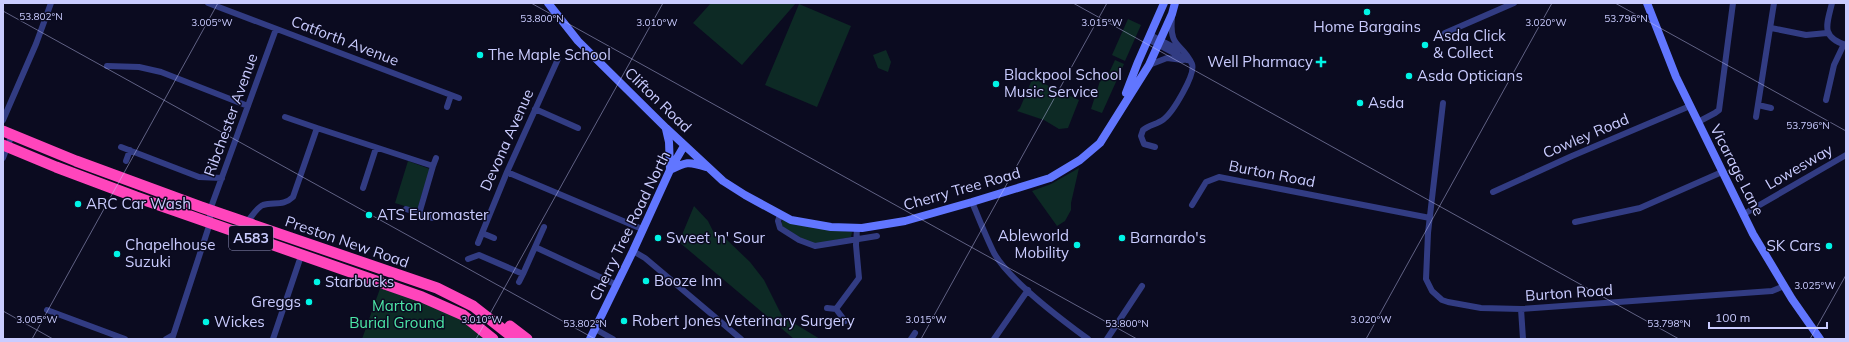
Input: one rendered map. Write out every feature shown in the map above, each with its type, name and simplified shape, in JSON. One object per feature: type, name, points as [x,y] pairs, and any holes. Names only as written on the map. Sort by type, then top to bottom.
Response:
[{"type":"highway","name":"Preston New Road","points":[[7,133],[76,161],[210,210],[249,226],[305,243],[374,268],[437,288],[473,306],[511,337]]},
{"type":"highway","name":"Preston New Road","points":[[5,146],[56,168],[210,223],[249,226]]},
{"type":"highway","name":"Preston New Road","points":[[249,226],[259,241],[422,297],[463,315],[494,339]]},
{"type":"highway","name":"A583","points":[[455,297],[487,311],[527,339]]},
{"type":"street","points":[[3,120],[36,44],[51,3]]},
{"type":"street","name":"Catforth Avenue","points":[[208,3],[459,98]]},
{"type":"street","name":"Clifton Road","points":[[548,3],[578,41],[684,146]]},
{"type":"street","name":"Cherry Tree Road","points":[[1121,107],[1164,3]]},
{"type":"street","name":"Cherry Tree Road","points":[[684,146],[710,169],[745,195],[780,215],[805,223],[831,227],[857,228],[905,221],[972,202],[996,193],[1050,178],[1070,166],[1100,143],[1121,107],[1149,65],[1172,14],[1174,3]]},
{"type":"street","points":[[1445,33],[1514,3]]},
{"type":"street","name":"Vicarage Lane","points":[[1647,3],[1667,55],[1690,106],[1753,234],[1784,286],[1820,339]]},
{"type":"street","points":[[1698,122],[1719,110],[1733,3]]},
{"type":"street","points":[[1756,117],[1774,3]]},
{"type":"street","points":[[1826,100],[1834,65],[1845,45],[1830,38],[1827,33],[1826,26],[1832,3]]},
{"type":"street","points":[[1155,148],[1144,144],[1142,139],[1143,130],[1164,119],[1173,108],[1193,69],[1184,53],[1175,44],[1171,35],[1172,14]]},
{"type":"street","points":[[1771,28],[1806,35],[1827,33]]},
{"type":"street","name":"Ribchester Avenue","points":[[210,210],[276,29]]},
{"type":"street","points":[[1149,37],[1190,62]]},
{"type":"street","points":[[1160,43],[1184,53]]},
{"type":"street","points":[[1149,65],[1159,60],[1172,57],[1190,62]]},
{"type":"street","name":"Devona Avenue","points":[[478,242],[507,172],[558,59]]},
{"type":"street","points":[[107,66],[139,67],[161,72],[248,106]]},
{"type":"street","points":[[447,106],[451,95]]},
{"type":"street","name":"Burton Road","points":[[1443,103],[1430,218],[1426,279],[1432,290],[1442,300],[1481,308],[1521,309],[1772,291],[1784,286]]},
{"type":"street","name":"Cowley Road","points":[[1493,192],[1572,156],[1690,106]]},
{"type":"street","points":[[1758,106],[1770,108]]},
{"type":"street","points":[[535,109],[578,128]]},
{"type":"street","points":[[286,117],[433,166]]},
{"type":"street","points":[[249,226],[258,209],[263,206],[281,204],[289,201],[293,197],[318,128]]},
{"type":"street","points":[[666,128],[669,142],[670,170],[684,163],[690,162],[710,169]]},
{"type":"street","points":[[3,158],[7,133]]},
{"type":"street","name":"Cherry Tree Road North","points":[[590,339],[634,250],[642,229],[670,170],[684,146]]},
{"type":"street","points":[[121,147],[199,177],[222,178]]},
{"type":"street","points":[[364,188],[376,148]]},
{"type":"street","points":[[126,161],[130,150]]},
{"type":"street","name":"Lowesway","points":[[1744,214],[1846,155]]},
{"type":"street","points":[[418,214],[436,158]]},
{"type":"street","points":[[507,172],[642,229]]},
{"type":"street","points":[[1574,222],[1640,208],[1722,172]]},
{"type":"street","name":"Burton Road","points":[[1192,205],[1206,182],[1219,177],[1430,218]]},
{"type":"street","points":[[972,202],[994,253],[1004,266],[1028,290],[1065,322],[1088,339]]},
{"type":"street","points":[[406,209],[432,218]]},
{"type":"street","points":[[166,339],[173,337],[210,223],[210,210]]},
{"type":"street","points":[[780,215],[778,221],[780,228],[809,244],[824,246],[877,236]]},
{"type":"street","points":[[519,282],[544,227]]},
{"type":"street","points":[[836,309],[859,278],[856,240],[857,228]]},
{"type":"street","points":[[482,233],[494,238]]},
{"type":"street","points":[[273,339],[305,243]]},
{"type":"street","points":[[535,247],[617,285]]},
{"type":"street","points":[[634,250],[741,339]]},
{"type":"street","points":[[468,259],[479,255],[523,274]]},
{"type":"street","points":[[370,279],[374,268]]},
{"type":"street","points":[[1107,339],[1142,286]]},
{"type":"street","points":[[994,339],[1028,290]]},
{"type":"street","points":[[827,308],[836,309],[845,320]]},
{"type":"street","points":[[1521,309],[1523,339]]},
{"type":"street","points":[[47,310],[126,339]]},
{"type":"street","points":[[595,329],[613,339]]},
{"type":"street","points":[[911,339],[915,333]]},
{"type":"green space","points":[[711,3],[796,3],[742,65],[693,23]]},
{"type":"green space","points":[[799,4],[851,26],[817,107],[765,85]]},
{"type":"green space","points":[[1128,19],[1141,25],[1125,61],[1112,55]]},
{"type":"green space","points":[[886,50],[891,62],[888,72],[878,68],[873,55]]},
{"type":"green space","points":[[1115,60],[1124,64],[1102,113],[1091,109],[1100,81],[1106,73],[1109,73]]},
{"type":"green space","points":[[1034,79],[1079,100],[1068,128],[1059,129],[1044,120],[1017,111],[1020,108],[1031,82]]},
{"type":"green space","points":[[408,161],[430,169],[417,210],[395,203]]},
{"type":"green space","points":[[1079,168],[1071,203],[1071,210],[1065,221],[1057,226],[1032,191],[1051,184]]},
{"type":"green space","points":[[694,206],[708,221],[713,231],[725,238],[750,262],[764,280],[782,316],[820,339],[794,339],[679,242]]},
{"type":"green space","points":[[782,220],[814,228],[852,232],[851,237],[815,244],[804,240],[782,226]]},
{"type":"green space","name":"Marton Burial Ground","points":[[382,283],[422,297],[493,339],[362,339]]},
{"type":"place","name":"Home Bargains","points":[[1367,12]]},
{"type":"place","name":"Asda Click & Collect","points":[[1425,45]]},
{"type":"place","name":"The Maple School","points":[[480,55]]},
{"type":"place","name":"Well Pharmacy","points":[[1321,62]]},
{"type":"place","name":"Asda Opticians","points":[[1409,76]]},
{"type":"place","name":"Blackpool School Music Service","points":[[996,84]]},
{"type":"place","name":"Asda","points":[[1360,103]]},
{"type":"place","name":"ARC Car Wash","points":[[78,204]]},
{"type":"place","name":"ATS Euromaster","points":[[369,215]]},
{"type":"place","name":"Sweet 'n' Sour","points":[[658,238]]},
{"type":"place","name":"Barnardo's","points":[[1122,238]]},
{"type":"place","name":"Ableworld Mobility","points":[[1077,245]]},
{"type":"place","name":"SK Cars","points":[[1829,246]]},
{"type":"place","name":"Chapelhouse Suzuki","points":[[117,254]]},
{"type":"place","name":"Booze Inn","points":[[646,281]]},
{"type":"place","name":"Starbucks","points":[[317,282]]},
{"type":"place","name":"Greggs","points":[[309,302]]},
{"type":"place","name":"Robert Jones Veterinary Surgery","points":[[624,321]]},
{"type":"place","name":"Wickes","points":[[206,322]]}]
